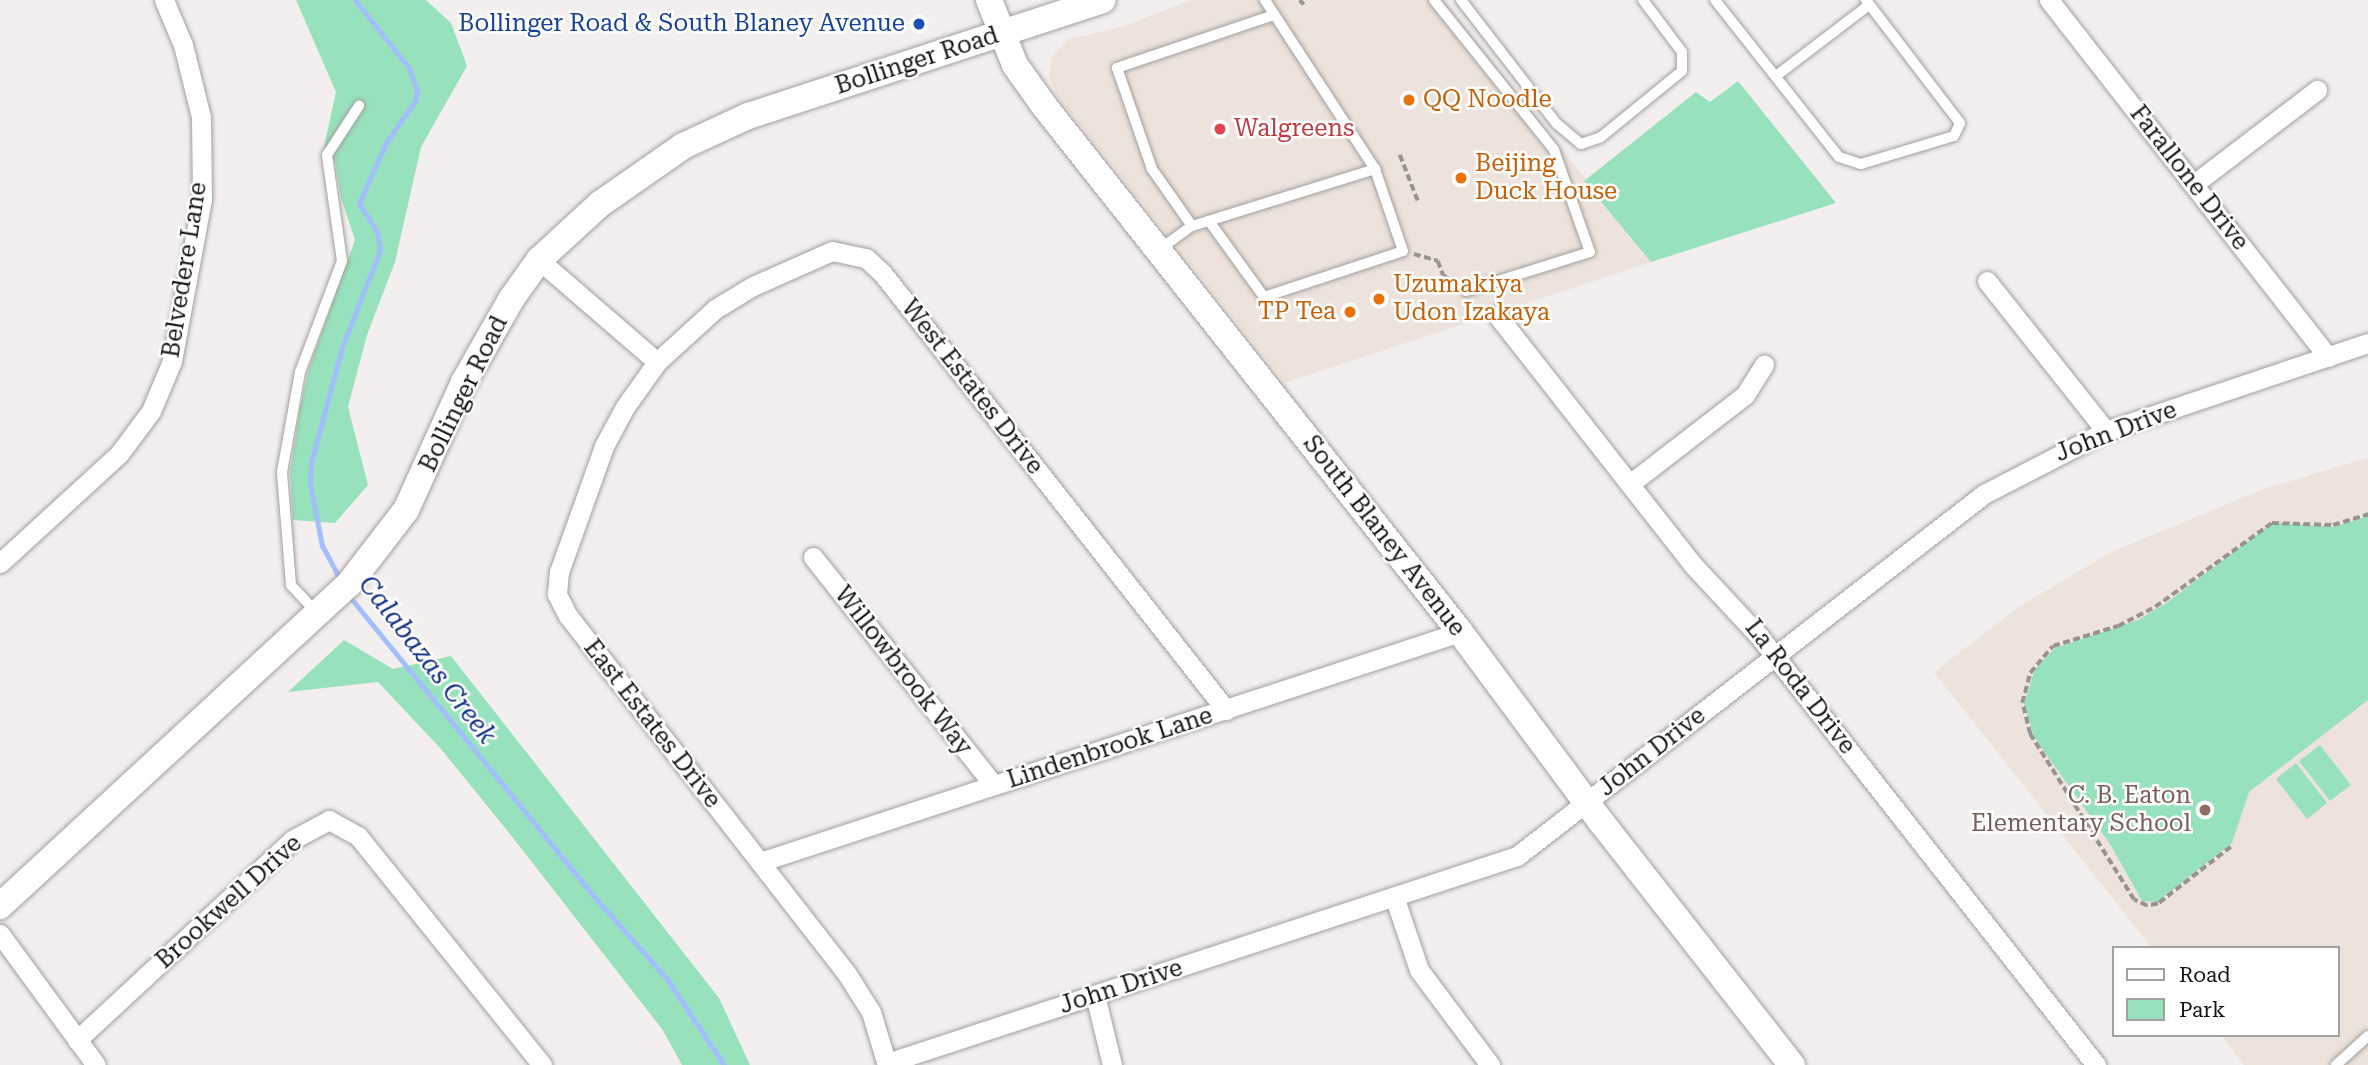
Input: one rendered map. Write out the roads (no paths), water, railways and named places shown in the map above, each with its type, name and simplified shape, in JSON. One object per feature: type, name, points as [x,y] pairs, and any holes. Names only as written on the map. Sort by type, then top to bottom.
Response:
[{"type":"main road","name":"South Blaney Avenue","points":[[989,0],[1015,65],[1040,99],[1460,632],[1587,803],[1792,1065]]},
{"type":"main road","name":"Bollinger Road","points":[[0,906],[322,611],[368,562],[406,510],[464,382],[539,260],[632,177],[683,146],[748,116],[1102,0]]},
{"type":"street","name":"Belvedere Lane","points":[[0,563],[119,454],[151,411],[172,361],[202,199],[201,117],[183,45],[164,0]]},
{"type":"street","name":"Farallone Drive","points":[[2049,0],[2328,357]]},
{"type":"street","points":[[2194,184],[2317,90]]},
{"type":"street","name":"West Estates Drive","points":[[657,362],[715,309],[765,280],[832,251],[866,258],[883,274],[1226,710]]},
{"type":"street","points":[[539,260],[657,362]]},
{"type":"street","points":[[1987,281],[2106,432]]},
{"type":"street","name":"La Roda Drive","points":[[1497,315],[1693,565],[1774,654],[2096,1065]]},
{"type":"street","name":"John Drive","points":[[887,1064],[1395,899],[1517,856],[1947,519],[2025,470],[2106,432],[2368,343]]},
{"type":"street","name":"East Estates Drive","points":[[657,362],[625,407],[604,446],[559,572],[557,594],[568,615],[848,974],[871,1012],[887,1064]]},
{"type":"street","points":[[1631,483],[1745,395],[1764,365]]},
{"type":"street","name":"Willowbrook Way","points":[[813,557],[994,785]]},
{"type":"street","name":"Lindenbrook Lane","points":[[760,862],[1460,632]]},
{"type":"street","name":"Brookwell Drive","points":[[77,1040],[292,840],[329,820],[358,836],[542,1065]]},
{"type":"street","points":[[1395,899],[1419,970],[1490,1065]]},
{"type":"street","points":[[0,934],[96,1065]]},
{"type":"street","points":[[1095,995],[1112,1065]]},
{"type":"lane","points":[[1209,221],[1264,297],[1403,251],[1375,169],[1265,0]]},
{"type":"lane","points":[[1434,0],[1554,150],[1590,252],[1466,291]]},
{"type":"lane","points":[[1461,0],[1557,124],[1581,144],[1601,137],[1682,71],[1682,52],[1643,0]]},
{"type":"lane","points":[[1715,0],[1839,157],[1861,164],[1954,136],[1960,123],[1868,2],[1776,76]]},
{"type":"lane","points":[[1192,226],[1152,169],[1117,68],[1274,15]]},
{"type":"lane","points":[[322,611],[292,585],[282,472],[300,372],[342,261],[327,155],[359,106]]},
{"type":"lane","points":[[1158,250],[1192,226],[1375,169]]},
{"type":"lane","points":[[2336,1065],[2368,1036]]},
{"type":"waterway","name":"Calabazas Creek","points":[[341,581],[322,546],[310,483],[311,463],[342,347],[380,250],[377,232],[359,203],[386,143],[415,101],[417,90],[409,68],[355,0]]},
{"type":"waterway","name":"Calabazas Creek","points":[[349,596],[591,893],[667,979],[724,1065]]},
{"type":"place","name":"Bollinger Road & South Blaney Avenue","points":[[919,24]]},
{"type":"place","name":"QQ Noodle","points":[[1409,100]]},
{"type":"place","name":"Walgreens","points":[[1220,129]]},
{"type":"place","name":"Beijing Duck House","points":[[1461,178]]},
{"type":"place","name":"Uzumakiya Udon Izakaya","points":[[1379,299]]},
{"type":"place","name":"TP Tea","points":[[1350,312]]},
{"type":"place","name":"C. B. Eaton Elementary School","points":[[2205,810]]}]
